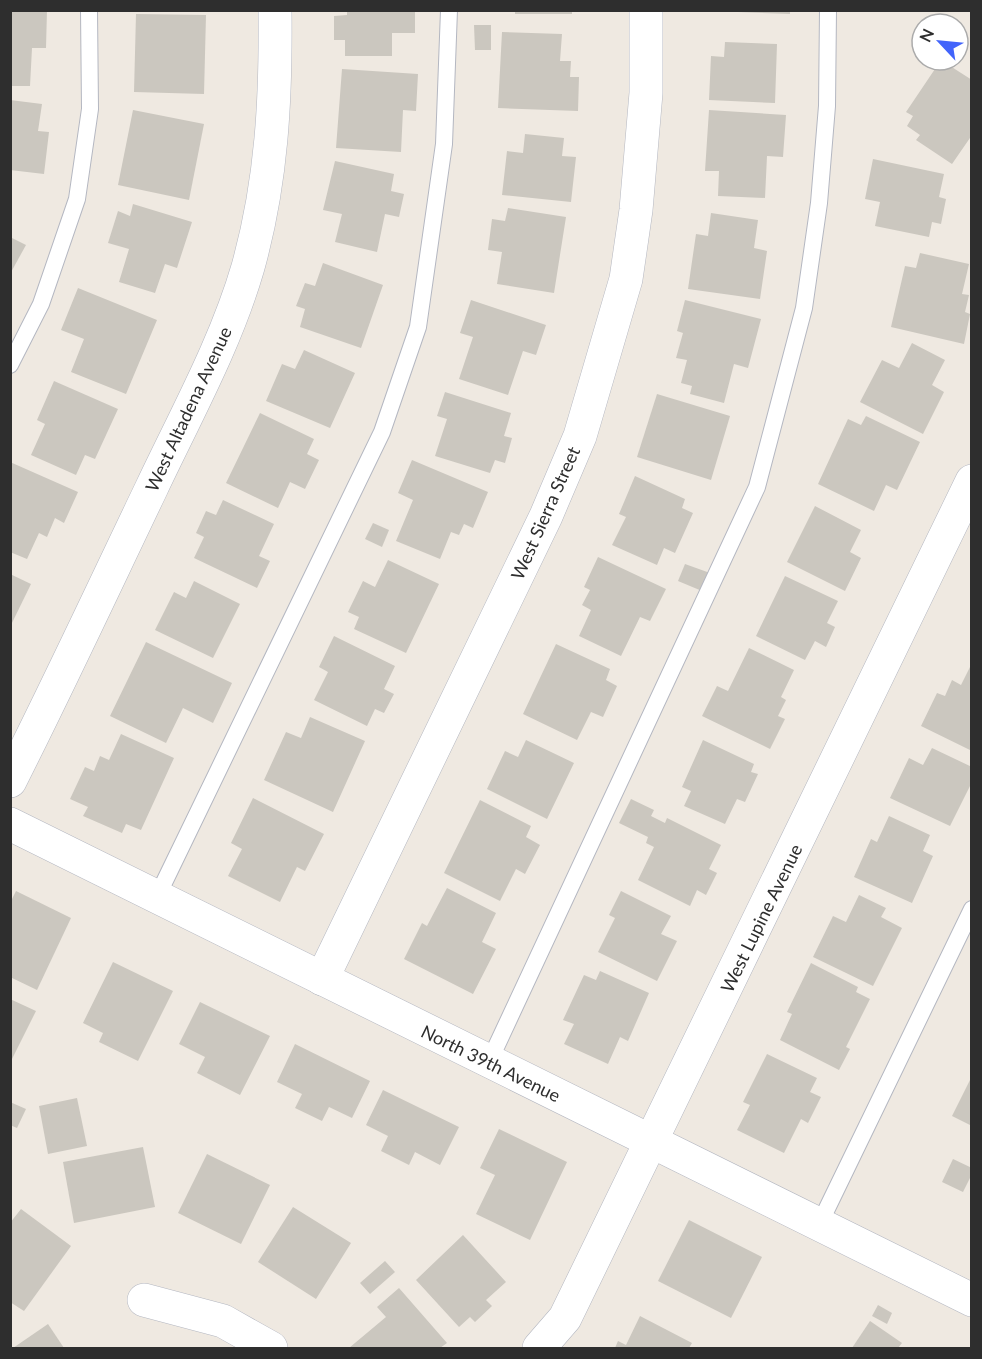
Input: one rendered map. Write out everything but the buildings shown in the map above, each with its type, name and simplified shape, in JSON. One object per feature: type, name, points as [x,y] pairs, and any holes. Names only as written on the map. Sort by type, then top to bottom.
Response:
[{"type":"street","name":"West Altadena Avenue","points":[[10,781],[204,377],[237,300],[258,225],[271,149],[276,81],[275,10]]},
{"type":"street","name":"West Sierra Street","points":[[322,979],[546,516],[580,436],[628,267],[636,210],[646,93],[646,10]]},
{"type":"street","name":"West Lupine Avenue","points":[[539,1348],[565,1318],[972,481]]},
{"type":"street","name":"North 39th Avenue","points":[[10,824],[972,1300]]},
{"type":"street","points":[[144,1300],[223,1321],[270,1348]]},
{"type":"lane","points":[[10,365],[41,304],[77,199],[90,109],[89,10]]},
{"type":"lane","points":[[157,897],[382,432],[418,327],[444,144],[449,10]]},
{"type":"lane","points":[[489,1062],[757,487],[804,308],[819,203],[826,116],[828,10]]},
{"type":"lane","points":[[819,1225],[972,909]]}]
